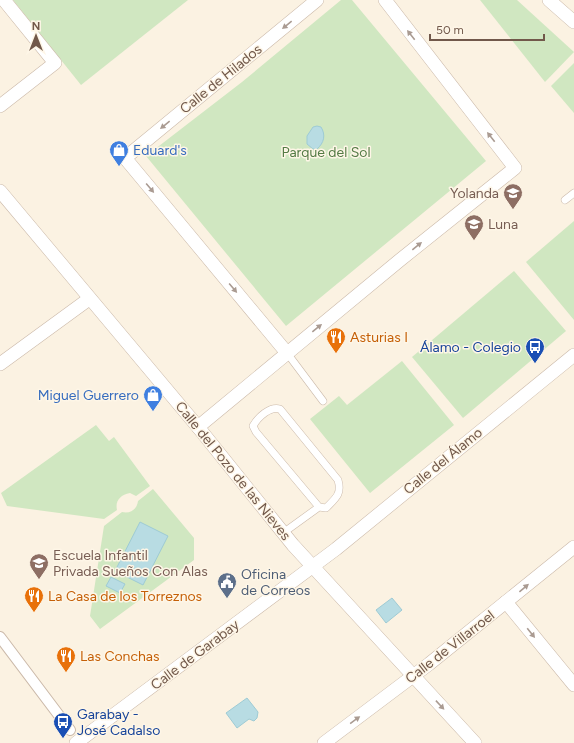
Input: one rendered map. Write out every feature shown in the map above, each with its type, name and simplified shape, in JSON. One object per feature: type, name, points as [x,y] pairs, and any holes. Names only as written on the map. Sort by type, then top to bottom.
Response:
[{"type":"street","points":[[0,106],[55,63],[4,0]]},
{"type":"street","name":"Calle de Hilados","points":[[287,353],[125,158],[317,0]]},
{"type":"street","points":[[198,427],[515,168],[385,0]]},
{"type":"street","points":[[549,0],[574,22]]},
{"type":"street","name":"Calle del Pozo de las Nieves","points":[[0,191],[89,299],[198,427],[283,534],[475,743]]},
{"type":"street","points":[[0,364],[89,299]]},
{"type":"street","name":"Calle del Álamo","points":[[312,567],[574,354]]},
{"type":"street","name":"Calle de Villarroel","points":[[324,743],[413,677],[574,547]]},
{"type":"street","name":"Calle de Garabay","points":[[78,743],[312,567]]},
{"type":"street","points":[[506,602],[574,685]]},
{"type":"street","points":[[0,637],[70,730]]},
{"type":"lane","points":[[565,200],[574,193]]},
{"type":"lane","points":[[287,353],[323,401]]},
{"type":"lane","points":[[283,534],[319,507],[326,508],[339,496],[341,488],[338,480],[280,409],[274,408],[268,410],[253,426],[256,432],[319,507]]},
{"type":"green space","points":[[13,0],[188,0],[81,85]]},
{"type":"green space","name":"Parque del Sol","points":[[341,0],[352,0],[486,161],[286,326],[146,156],[242,82]]},
{"type":"green space","points":[[480,0],[517,0],[574,52],[545,82]]},
{"type":"green space","points":[[574,63],[574,113],[551,86]]},
{"type":"green space","points":[[574,221],[574,320],[526,262]]},
{"type":"green space","points":[[514,271],[566,331],[463,418],[412,357]]},
{"type":"green space","points":[[402,361],[454,425],[370,493],[310,419],[339,396],[347,405]]},
{"type":"green space","points":[[96,425],[109,441],[114,437],[150,486],[136,496],[130,493],[121,497],[117,504],[117,510],[104,519],[7,506],[1,493]]},
{"type":"green space","points":[[153,489],[194,538],[194,560],[100,629],[90,616],[104,526],[122,512],[131,512],[138,501]]},
{"type":"water","points":[[313,127],[321,127],[323,130],[324,139],[317,149],[313,149],[307,144],[307,136]]},
{"type":"water","points":[[140,522],[168,536],[143,585],[115,571]]},
{"type":"water","points":[[111,577],[125,584],[120,593],[106,586]]},
{"type":"water","points":[[392,598],[402,610],[386,623],[376,610]]},
{"type":"water","points":[[247,698],[258,712],[257,718],[254,721],[249,719],[237,728],[226,713]]},
{"type":"place","name":"Eduard's","points":[[119,167]]},
{"type":"place","name":"Yolanda","points":[[513,210]]},
{"type":"place","name":"Luna","points":[[474,241]]},
{"type":"place","name":"Asturias I","points":[[336,354]]},
{"type":"place","name":"Álamo - Colegio","points":[[535,364]]},
{"type":"place","name":"Miguel Guerrero","points":[[153,412]]},
{"type":"place","name":"Escuela Infantil Privada Sueños Con Alas","points":[[39,580]]},
{"type":"place","name":"Oficina de Correos","points":[[227,599]]},
{"type":"place","name":"La Casa de los Torreznos","points":[[34,613]]},
{"type":"place","name":"Las Conchas","points":[[66,673]]},
{"type":"place","name":"Garabay - José Cadalso","points":[[63,739]]}]
